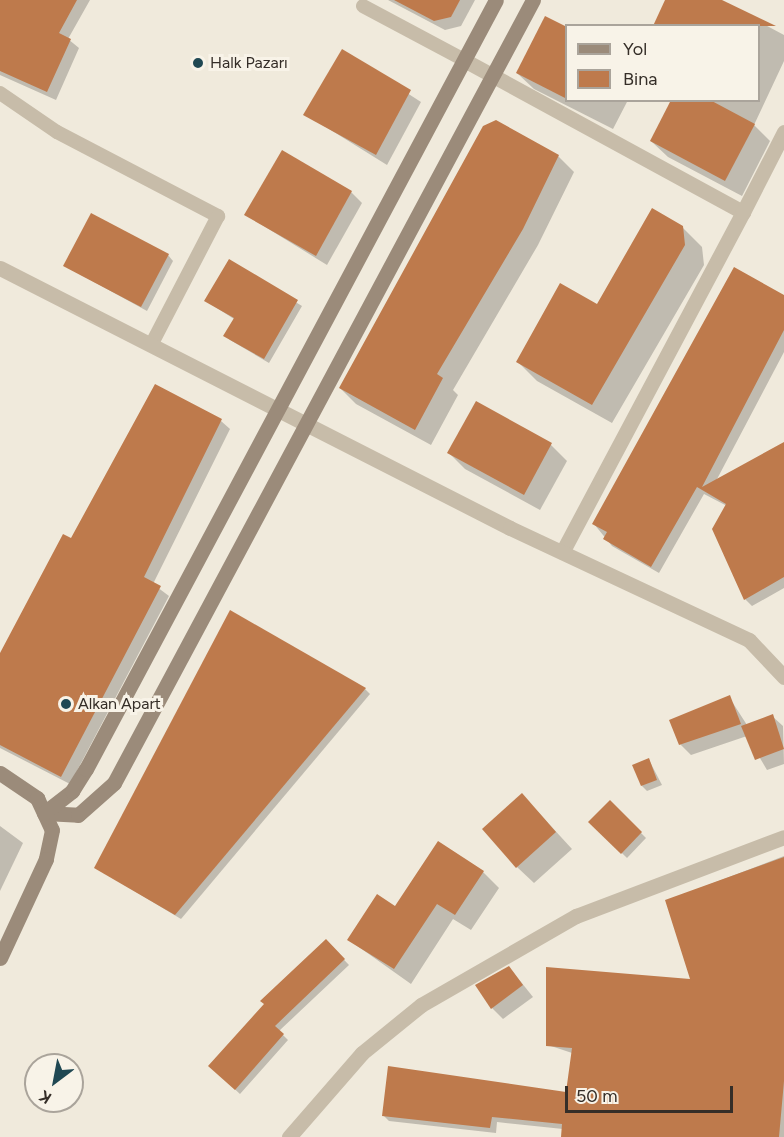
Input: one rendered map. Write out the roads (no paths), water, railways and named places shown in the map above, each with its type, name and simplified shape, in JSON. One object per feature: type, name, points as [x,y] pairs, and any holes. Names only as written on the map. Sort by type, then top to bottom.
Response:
[{"type":"street","points":[[44,813],[72,790],[86,769],[275,409],[496,0]]},
{"type":"street","points":[[44,813],[78,815],[114,783],[533,0]]},
{"type":"street","points":[[464,60],[743,212]]},
{"type":"street","points":[[562,552],[784,132]]},
{"type":"street","points":[[0,268],[275,409],[562,552],[749,640],[784,677]]},
{"type":"street","points":[[0,773],[37,798],[52,830],[46,859],[0,958]]},
{"type":"street","points":[[289,1137],[362,1053],[421,1005],[576,916],[784,837]]},
{"type":"lane","points":[[363,6],[464,60]]},
{"type":"lane","points":[[0,93],[57,132],[218,216],[151,345]]},
{"type":"place","name":"Halk Pazarı","points":[[198,63]]},
{"type":"place","name":"Alkan Apart","points":[[66,704]]}]
